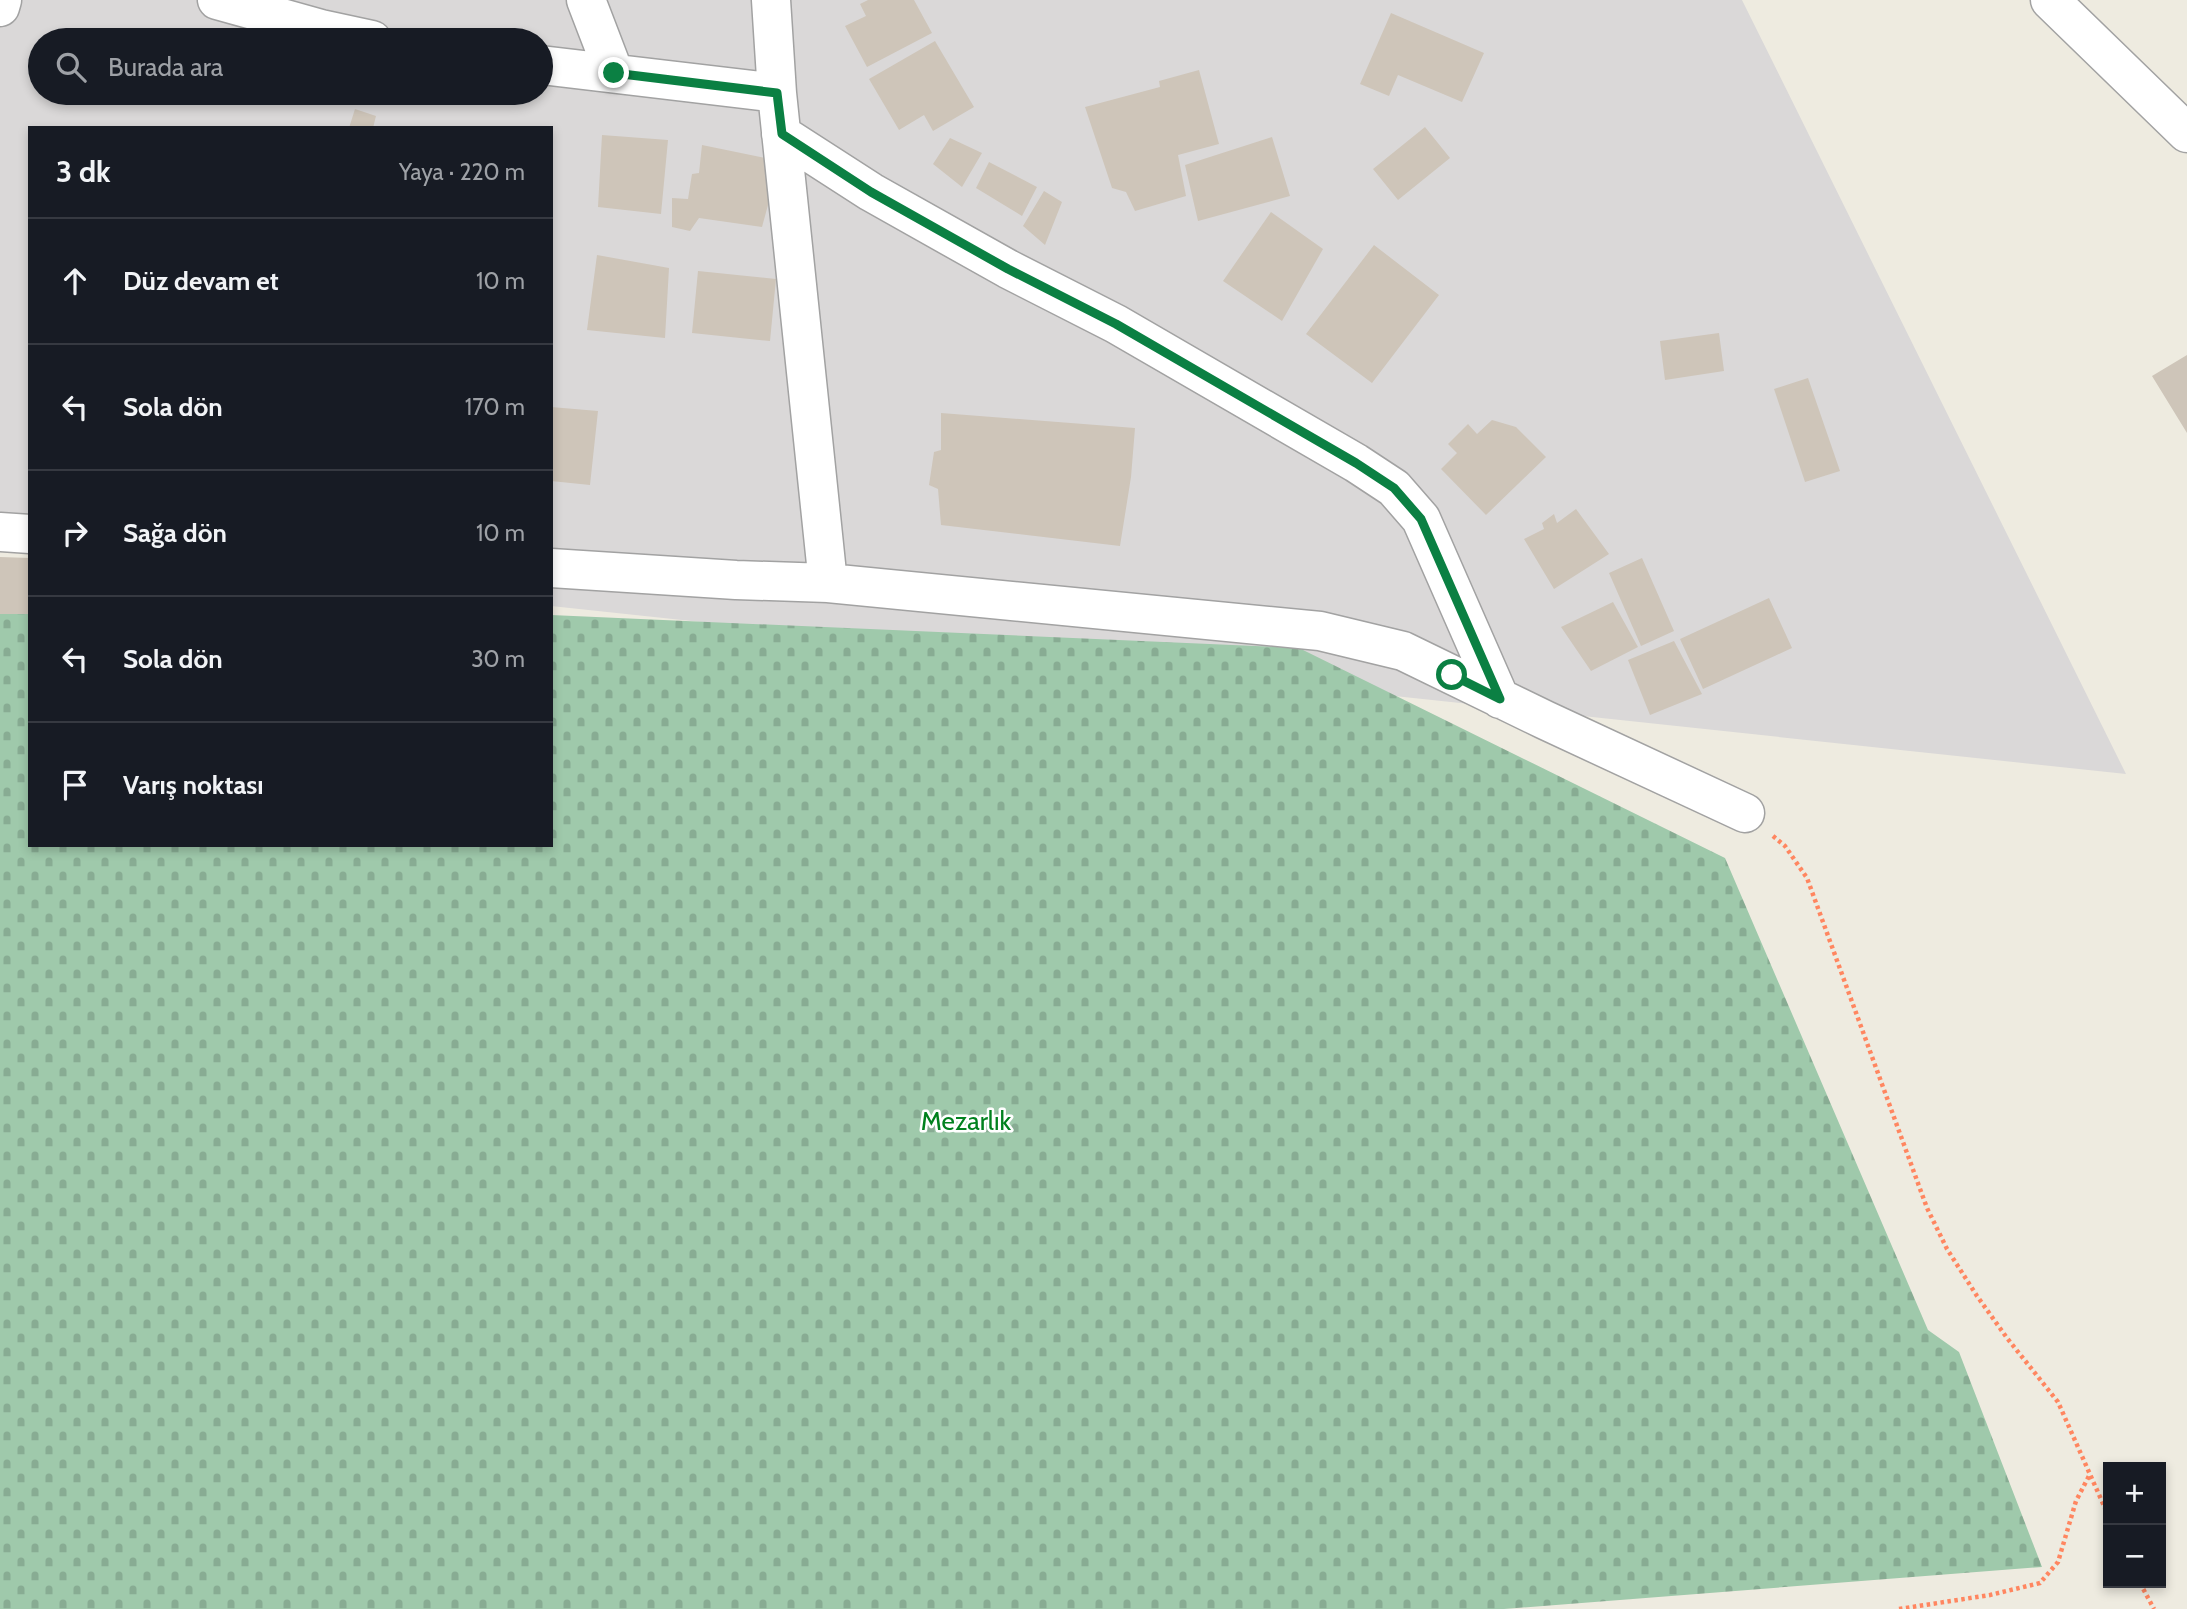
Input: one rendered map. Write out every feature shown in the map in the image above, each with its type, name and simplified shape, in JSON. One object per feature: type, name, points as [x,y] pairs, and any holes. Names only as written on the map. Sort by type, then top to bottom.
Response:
[{"type":"street","points":[[0,7],[2,0]]},
{"type":"street","points":[[586,0],[614,73]]},
{"type":"street","points":[[771,0],[777,93],[828,583]]},
{"type":"street","points":[[2050,0],[2187,133]]},
{"type":"street","points":[[227,2],[326,28]]},
{"type":"street","points":[[553,66],[777,93]]},
{"type":"street","points":[[782,134],[871,192],[1008,269],[1116,324],[1356,463],[1394,488],[1421,519],[1500,699]]},
{"type":"street","points":[[0,532],[28,534]]},
{"type":"street","points":[[553,568],[828,583],[1320,631],[1403,651],[1745,813]]},
{"type":"path","points":[[1745,813],[1785,846],[1807,878],[1893,1119],[1947,1250],[2007,1338],[2059,1402],[2103,1503]]},
{"type":"path","points":[[1899,1609],[1990,1595],[2040,1583],[2058,1562],[2076,1501],[2091,1474]]},
{"type":"path","points":[[2143,1588],[2154,1609]]},
{"type":"shaded area","points":[[0,0],[1742,0],[2126,774],[553,606],[553,126],[28,126],[28,539],[0,535]]},
{"type":"green space","name":"Mezarlık","points":[[0,564],[28,567],[28,847],[553,847],[553,615],[1299,648],[1725,858],[1928,1330],[1959,1352],[2042,1567],[1504,1609],[0,1609]]},
{"type":"building","points":[[868,0],[914,0],[932,33],[867,67],[845,26],[866,16],[860,4]]},
{"type":"building","points":[[1391,13],[1484,53],[1462,102],[1398,75],[1389,96],[1360,84]]},
{"type":"building","points":[[935,41],[974,107],[933,131],[924,115],[899,130],[869,79]]},
{"type":"building","points":[[1199,70],[1219,144],[1178,155],[1186,196],[1135,211],[1126,192],[1112,188],[1085,107],[1160,87],[1159,81]]},
{"type":"building","points":[[355,109],[376,116],[374,126],[350,126]]},
{"type":"building","points":[[1425,127],[1450,158],[1398,200],[1373,169]]},
{"type":"building","points":[[602,135],[668,140],[661,214],[598,207]]},
{"type":"building","points":[[1272,137],[1290,196],[1198,221],[1185,165]]},
{"type":"building","points":[[950,138],[982,153],[962,187],[933,164]]},
{"type":"building","points":[[702,145],[780,161],[762,227],[699,218],[690,231],[672,227],[672,198],[688,199],[692,174],[699,173]]},
{"type":"building","points":[[989,162],[1037,187],[1022,216],[976,188]]},
{"type":"building","points":[[1044,191],[1062,202],[1045,245],[1023,226]]},
{"type":"building","points":[[1271,212],[1323,249],[1282,321],[1223,281]]},
{"type":"building","points":[[1374,245],[1439,295],[1372,383],[1306,334]]},
{"type":"building","points":[[597,255],[669,268],[665,338],[587,330]]},
{"type":"building","points":[[698,271],[776,279],[770,341],[692,333]]},
{"type":"building","points":[[1719,333],[1724,371],[1665,380],[1660,341]]},
{"type":"building","points":[[2187,355],[2187,433],[2152,376]]},
{"type":"building","points":[[1808,378],[1840,471],[1805,482],[1774,389]]},
{"type":"building","points":[[553,407],[598,411],[590,485],[553,481]]},
{"type":"building","points":[[941,413],[1135,428],[1131,477],[1120,546],[941,525],[938,489],[929,485],[934,452],[941,450]]},
{"type":"building","points":[[1492,420],[1516,427],[1546,457],[1486,515],[1441,469],[1457,453],[1448,444],[1468,424],[1477,434]]},
{"type":"building","points":[[1576,509],[1609,554],[1554,589],[1524,539],[1544,529],[1542,523],[1554,514],[1557,523]]},
{"type":"building","points":[[0,557],[28,558],[28,614],[0,614]]},
{"type":"building","points":[[1642,558],[1674,631],[1641,646],[1609,573]]},
{"type":"building","points":[[1769,598],[1792,648],[1703,689],[1680,639]]},
{"type":"building","points":[[1613,602],[1638,647],[1591,671],[1561,627]]},
{"type":"building","points":[[1674,641],[1702,694],[1650,715],[1628,660]]},
{"type":"route","points":[[614,73],[777,93],[782,134],[871,192],[1008,269],[1116,324],[1356,463],[1394,488],[1421,519],[1500,699],[1452,675]]}]
